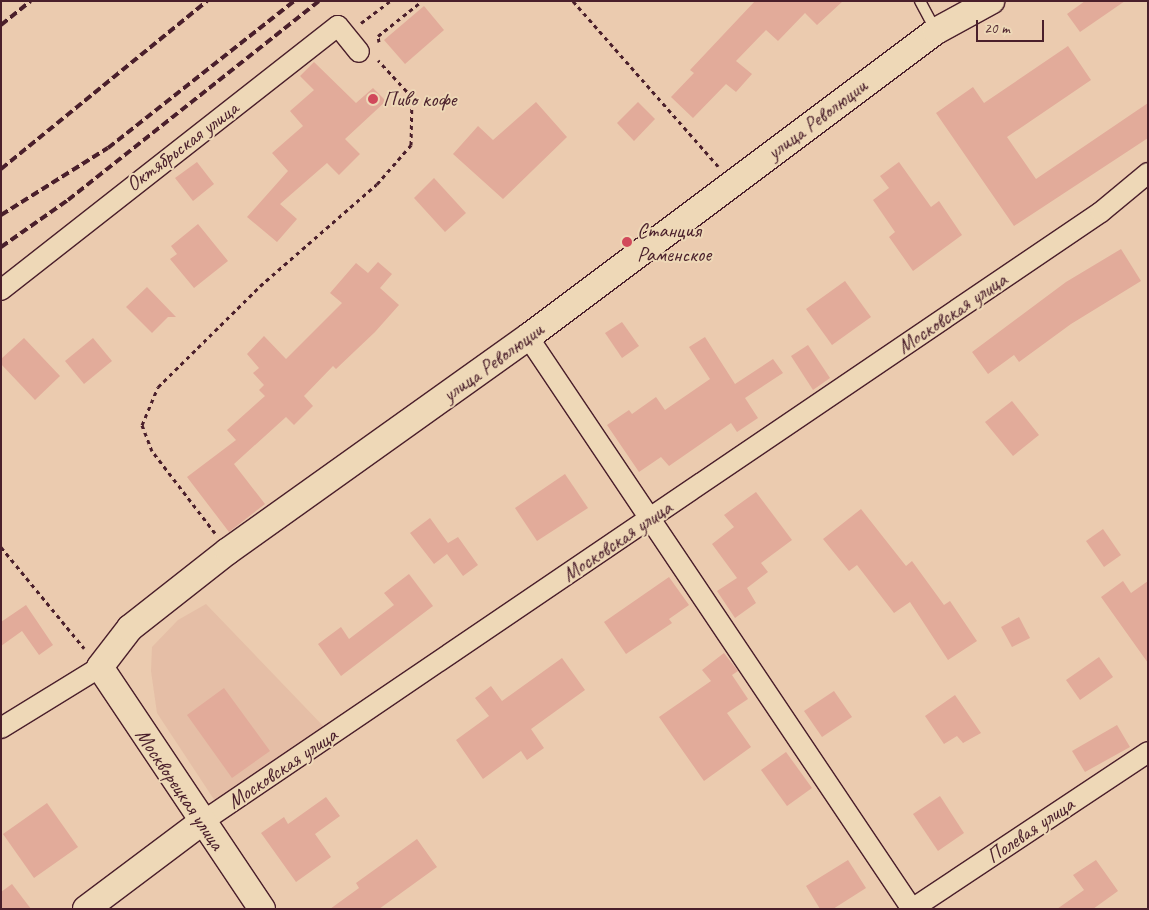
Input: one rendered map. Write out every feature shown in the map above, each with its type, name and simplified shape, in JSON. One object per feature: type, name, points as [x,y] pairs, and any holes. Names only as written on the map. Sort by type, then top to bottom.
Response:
[{"type":"street","name":"улица Революции","points":[[1,728],[100,667],[130,628],[228,551],[528,337],[936,31],[991,1]]},
{"type":"street","name":"Октябрьская улица","points":[[1,290],[338,26],[365,53]]},
{"type":"street","name":"Московская улица","points":[[86,909],[202,822],[1100,212],[1148,172]]},
{"type":"street","points":[[528,337],[912,909]]},
{"type":"street","name":"Москворецкая улица","points":[[100,667],[262,909]]},
{"type":"street","name":"Полевая улица","points":[[912,909],[1148,752]]},
{"type":"lane","points":[[920,1],[936,31]]},
{"type":"path","points":[[359,25],[390,1]]},
{"type":"path","points":[[380,46],[378,36],[422,1]]},
{"type":"path","points":[[573,1],[723,173]]},
{"type":"path","points":[[228,551],[176,479],[152,451],[142,425],[158,387],[260,286],[377,184],[411,144],[412,97],[383,65],[365,53]]},
{"type":"path","points":[[365,53],[383,65]]},
{"type":"path","points":[[381,55],[383,65]]},
{"type":"path","points":[[1,547],[100,667]]},
{"type":"shaded area","points":[[206,604],[326,729],[217,804],[157,713],[151,671],[152,647],[178,620]]},
{"type":"building","points":[[755,1],[843,1],[817,25],[805,13],[778,41],[766,30],[736,61],[752,74],[736,92],[726,84],[693,118],[671,97],[694,73],[690,70]]},
{"type":"building","points":[[1085,1],[1125,1],[1080,32],[1067,14]]},
{"type":"building","points":[[424,6],[444,30],[405,64],[384,40]]},
{"type":"building","points":[[1068,46],[1091,80],[1007,137],[1036,179],[1148,103],[1148,138],[1014,226],[936,113],[973,87],[984,103]]},
{"type":"building","points":[[314,62],[356,103],[373,88],[386,101],[345,139],[360,154],[339,175],[327,163],[280,204],[297,219],[277,242],[247,217],[288,171],[272,153],[303,126],[290,111],[314,90],[300,76]]},
{"type":"building","points":[[536,102],[567,137],[503,199],[453,154],[478,126],[493,140]]},
{"type":"building","points":[[638,102],[655,119],[634,141],[617,123]]},
{"type":"building","points":[[197,162],[214,184],[193,201],[175,178]]},
{"type":"building","points":[[899,162],[931,207],[939,201],[962,235],[913,271],[889,237],[895,232],[873,200],[889,188],[880,176]]},
{"type":"building","points":[[434,178],[466,213],[445,232],[414,198]]},
{"type":"building","points":[[198,224],[228,261],[194,288],[170,259],[177,254],[171,246]]},
{"type":"building","points":[[1121,249],[1141,281],[1071,324],[1019,362],[1014,355],[988,374],[972,352],[1066,282]]},
{"type":"building","points":[[378,262],[392,274],[380,288],[399,305],[375,332],[336,369],[333,366],[304,396],[313,406],[294,425],[286,417],[234,464],[265,504],[229,532],[187,477],[236,440],[227,430],[265,396],[259,390],[264,385],[253,373],[259,368],[247,354],[264,336],[286,359],[342,303],[330,293],[356,263],[368,273]]},
{"type":"building","points":[[845,281],[871,317],[832,345],[806,309]]},
{"type":"building","points":[[147,287],[176,317],[168,317],[152,333],[126,307]]},
{"type":"building","points":[[622,322],[639,346],[622,358],[605,333]]},
{"type":"building","points":[[705,337],[735,384],[773,359],[783,373],[745,398],[758,418],[737,432],[731,423],[669,466],[661,457],[639,472],[607,425],[629,410],[632,414],[656,397],[665,410],[710,379],[689,347]]},
{"type":"building","points":[[24,338],[60,376],[35,400],[1,364],[1,359]]},
{"type":"building","points":[[93,338],[112,361],[84,384],[65,361]]},
{"type":"building","points":[[808,345],[830,378],[813,390],[791,356]]},
{"type":"building","points":[[1012,401],[1039,435],[1013,456],[985,422]]},
{"type":"building","points":[[565,474],[588,508],[537,541],[515,508]]},
{"type":"building","points":[[756,492],[792,540],[761,563],[768,572],[747,588],[756,603],[735,618],[717,591],[737,578],[712,544],[734,527],[724,515]]},
{"type":"building","points":[[861,509],[906,566],[912,561],[944,605],[950,601],[977,641],[948,660],[910,602],[894,613],[857,565],[849,571],[823,539]]},
{"type":"building","points":[[430,518],[448,543],[458,537],[478,565],[463,576],[447,554],[434,564],[410,533]]},
{"type":"building","points":[[1103,529],[1121,555],[1104,567],[1086,541]]},
{"type":"building","points":[[409,574],[433,606],[341,676],[318,644],[341,627],[349,639],[394,605],[384,593]]},
{"type":"building","points":[[669,577],[689,605],[669,619],[672,623],[626,654],[604,622]]},
{"type":"building","points":[[1123,581],[1131,593],[1148,581],[1148,663],[1101,597]]},
{"type":"building","points":[[26,605],[53,645],[39,655],[22,631],[1,646],[1,622]]},
{"type":"building","points":[[1019,617],[1030,638],[1012,647],[1001,627]]},
{"type":"building","points":[[724,653],[738,671],[732,675],[748,699],[727,713],[751,747],[704,781],[659,717],[711,681],[702,670]]},
{"type":"building","points":[[1099,657],[1113,677],[1080,700],[1066,680]]},
{"type":"building","points":[[562,658],[585,690],[531,729],[544,748],[527,760],[521,751],[483,779],[456,740],[489,716],[475,698],[491,686],[502,701]]},
{"type":"building","points":[[224,688],[270,751],[232,778],[187,715]]},
{"type":"building","points":[[834,691],[852,717],[822,737],[804,711]]},
{"type":"building","points":[[955,695],[981,733],[963,743],[957,736],[944,744],[925,716]]},
{"type":"building","points":[[1117,725],[1130,747],[1085,772],[1072,751]]},
{"type":"building","points":[[786,752],[812,788],[787,806],[761,770]]},
{"type":"building","points":[[940,796],[964,833],[938,851],[913,814]]},
{"type":"building","points":[[326,797],[340,816],[315,834],[331,857],[296,882],[261,833],[284,817],[288,824]]},
{"type":"building","points":[[47,803],[78,847],[34,878],[3,834]]},
{"type":"building","points":[[417,839],[437,867],[379,909],[330,909],[359,888],[356,883]]},
{"type":"building","points":[[848,860],[866,888],[833,909],[820,909],[806,886]]},
{"type":"building","points":[[1096,860],[1118,891],[1093,909],[1057,909],[1084,890],[1073,875]]},
{"type":"building","points":[[12,884],[31,909],[1,909],[1,892]]},
{"type":"railway","points":[[1,25],[31,1]]},
{"type":"railway","points":[[1,169],[207,1]]},
{"type":"railway","points":[[1,215],[108,148],[294,1]]},
{"type":"railway","points":[[1,247],[68,200],[319,1]]},
{"type":"place","name":"Пиво кофе","points":[[373,99]]},
{"type":"place","name":"Станция Раменское","points":[[627,242]]}]
